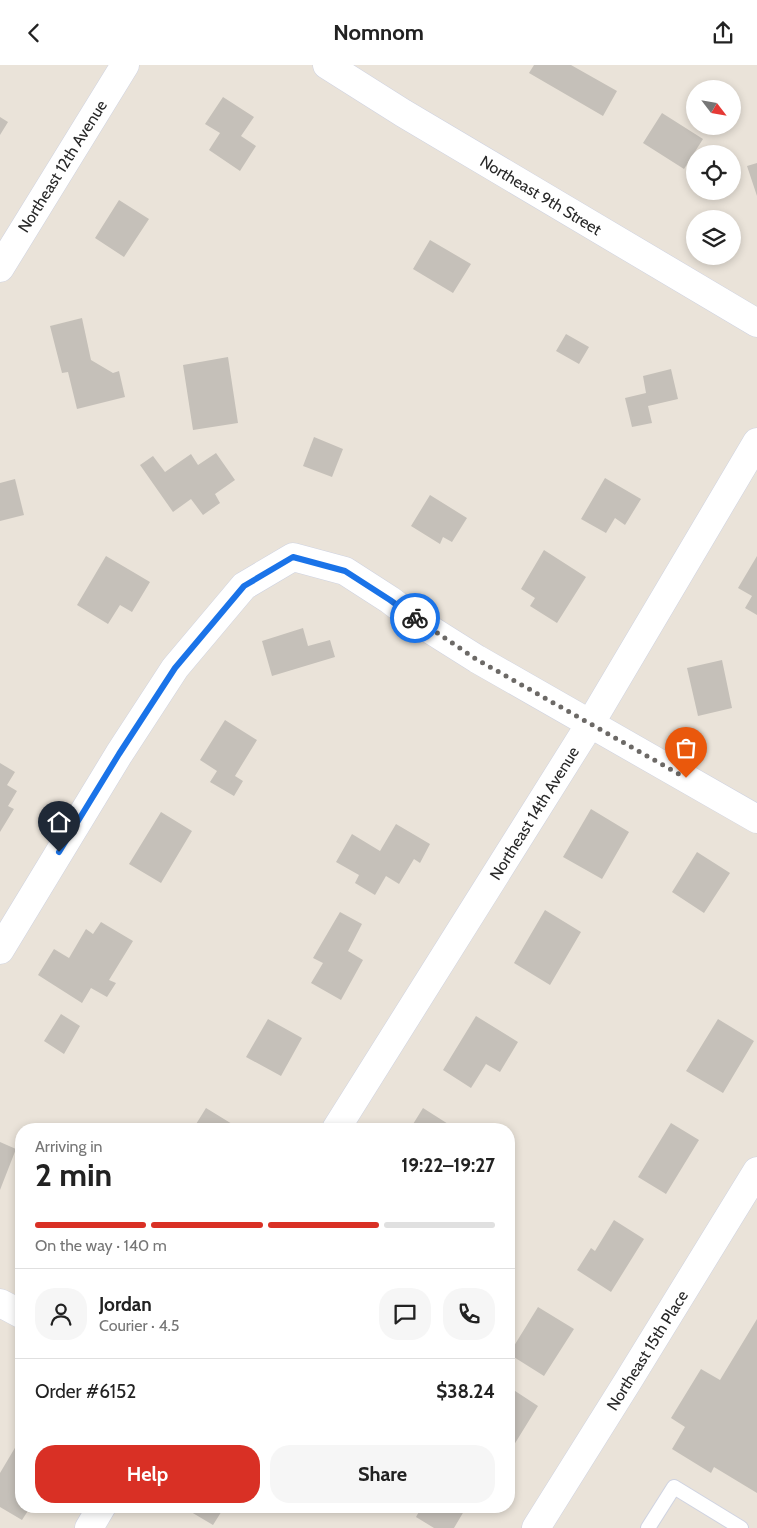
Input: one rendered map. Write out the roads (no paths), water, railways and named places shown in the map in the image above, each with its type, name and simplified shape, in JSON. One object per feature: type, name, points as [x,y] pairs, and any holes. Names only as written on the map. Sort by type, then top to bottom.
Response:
[{"type":"street","name":"Northeast 12th Avenue","points":[[0,268],[125,65]]},
{"type":"street","name":"Northeast 9th Street","points":[[327,65],[403,113],[757,323]]},
{"type":"street","name":"Northeast 14th Avenue","points":[[340,1123],[590,724],[757,442]]},
{"type":"street","points":[[0,950],[119,754],[175,668],[244,586],[293,557],[345,571],[476,659],[757,819]]},
{"type":"street","name":"Northeast 15th Place","points":[[536,1528],[757,1171]]},
{"type":"street","points":[[0,1303],[15,1311]]},
{"type":"street","points":[[90,1528],[98,1513]]},
{"type":"lane","points":[[648,1528],[674,1487],[741,1528]]}]
